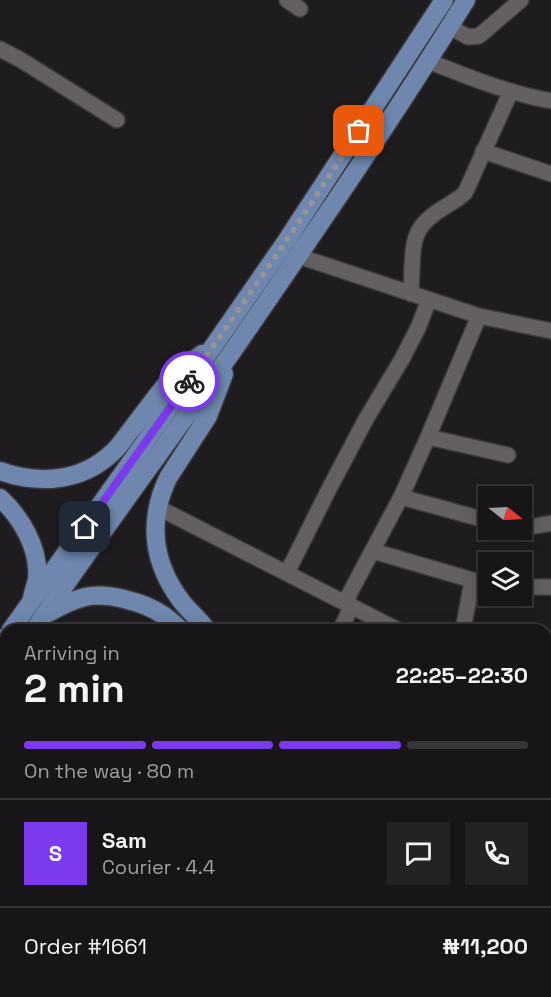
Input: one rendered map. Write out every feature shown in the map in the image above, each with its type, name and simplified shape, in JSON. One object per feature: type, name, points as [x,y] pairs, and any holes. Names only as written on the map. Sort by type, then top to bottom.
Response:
[{"type":"main road","points":[[39,623],[223,348],[287,240],[444,0]]},
{"type":"main road","points":[[15,624],[223,348],[298,256],[410,90],[466,0]]},
{"type":"main road","points":[[0,471],[37,480],[63,478],[88,470],[114,452],[175,374],[223,348]]},
{"type":"main road","points":[[202,624],[182,602],[165,575],[156,547],[155,525],[163,488],[208,416],[223,348]]},
{"type":"main road","points":[[0,498],[11,508],[26,531],[36,559],[37,579],[31,602]]},
{"type":"main road","points":[[39,623],[67,603],[87,597],[110,597],[139,603],[162,614],[174,624]]},
{"type":"street","points":[[287,0],[300,9]]},
{"type":"street","points":[[450,27],[468,37],[479,36],[522,0]]},
{"type":"street","points":[[0,49],[117,120]]},
{"type":"street","points":[[428,61],[487,84],[532,98],[551,101]]},
{"type":"street","points":[[394,76],[410,90]]},
{"type":"street","points":[[411,294],[415,239],[419,230],[435,213],[465,193],[511,91]]},
{"type":"street","points":[[483,152],[551,174]]},
{"type":"street","points":[[298,256],[479,316],[551,331]]},
{"type":"street","points":[[287,573],[361,429],[402,359],[429,300]]},
{"type":"street","points":[[342,624],[348,604],[428,437],[479,316]]},
{"type":"street","points":[[428,437],[508,455]]},
{"type":"street","points":[[401,497],[478,518]]},
{"type":"street","points":[[158,507],[386,624]]},
{"type":"street","points":[[532,527],[551,523]]},
{"type":"street","points":[[373,551],[478,582]]},
{"type":"street","points":[[464,624],[472,581]]},
{"type":"street","points":[[532,587],[551,587]]},
{"type":"way so far","points":[[189,381],[359,131]]},
{"type":"route","points":[[85,527],[189,381]]}]
